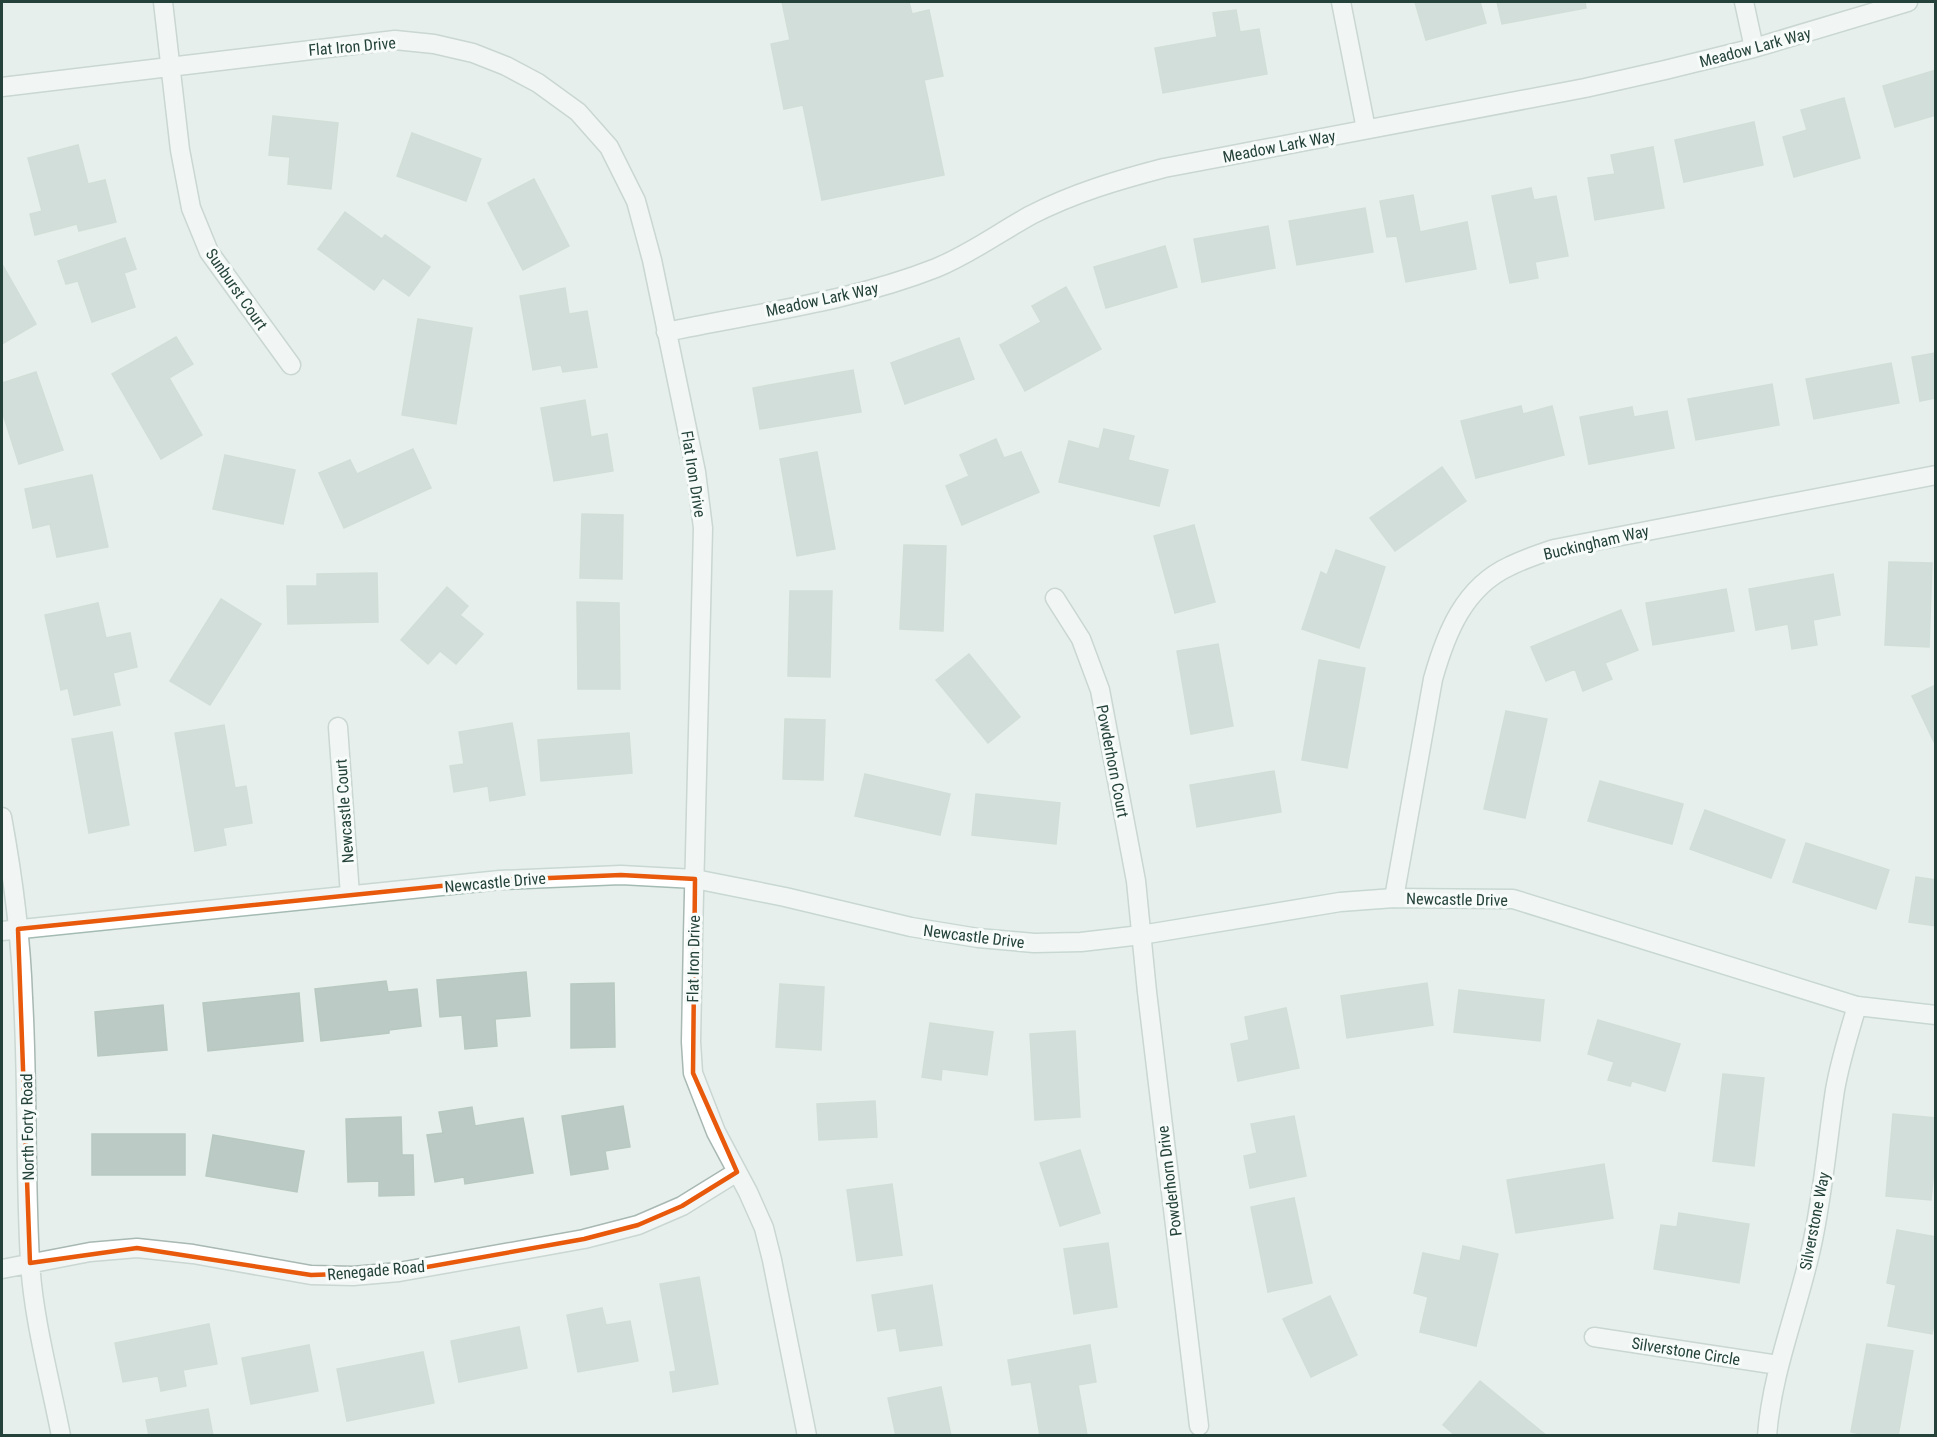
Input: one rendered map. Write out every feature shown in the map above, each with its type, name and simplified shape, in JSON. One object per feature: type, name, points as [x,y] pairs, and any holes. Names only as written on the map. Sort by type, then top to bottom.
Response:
[{"type":"street","name":"Sunburst Court","points":[[163,2],[180,150],[191,208],[209,252],[291,364]]},
{"type":"street","points":[[1341,2],[1366,129]]},
{"type":"street","points":[[1744,2],[1754,48]]},
{"type":"street","name":"Meadow Lark Way","points":[[666,332],[886,286],[937,267],[1069,197],[1164,168],[1584,88],[1754,48],[1908,2]]},
{"type":"street","name":"Flat Iron Drive","points":[[2,87],[395,40],[434,44],[473,53],[506,66],[538,82],[578,112],[609,147],[636,201],[652,260],[696,472],[703,528],[691,1042],[693,1073],[708,1115],[764,1228],[807,1436]]},
{"type":"street","name":"Buckingham Way","points":[[1394,898],[1433,679],[1450,629],[1473,592],[1508,567],[1554,549],[1935,475]]},
{"type":"street","name":"Powderhorn Court","points":[[1055,598],[1081,639],[1100,690],[1136,881],[1141,935]]},
{"type":"street","name":"Newcastle Court","points":[[338,727],[350,895]]},
{"type":"street","name":"North Forty Road","points":[[2,817],[9,855],[10,930],[23,997],[30,1263],[60,1436]]},
{"type":"street","name":"Newcastle Drive","points":[[10,930],[560,876],[621,875],[695,879],[785,897],[911,927],[978,938],[1034,943],[1081,942],[1141,935],[1340,902],[1394,898],[1513,899],[1857,1006],[1935,1015]]},
{"type":"street","name":"Powderhorn Drive","points":[[1141,935],[1199,1426]]},
{"type":"street","name":"Silverstone Way","points":[[1767,1436],[1768,1413],[1778,1365],[1811,1250],[1821,1198],[1835,1088],[1857,1006]]},
{"type":"street","name":"Renegade Road","points":[[2,1269],[90,1252],[137,1248],[193,1254],[311,1275],[353,1276],[399,1272],[584,1239],[638,1225],[682,1206],[737,1172]]},
{"type":"street","name":"Silverstone Circle","points":[[1594,1337],[1778,1365]]},
{"type":"highlighted area","points":[[621,875],[695,879],[693,1073],[737,1172],[682,1206],[638,1225],[584,1239],[399,1272],[311,1275],[137,1248],[30,1263],[18,929],[500,880]]},
{"type":"building","points":[[782,2],[909,2],[912,14],[929,10],[943,76],[924,80],[944,175],[822,200],[803,105],[784,109],[771,44],[790,40]]},
{"type":"building","points":[[1415,2],[1480,2],[1486,23],[1426,40]]},
{"type":"building","points":[[1497,2],[1585,2],[1586,8],[1502,24]]},
{"type":"building","points":[[1236,10],[1240,32],[1259,29],[1267,74],[1163,93],[1155,48],[1217,37],[1213,13]]},
{"type":"building","points":[[1936,70],[1936,115],[1895,127],[1883,86]]},
{"type":"building","points":[[1844,98],[1860,158],[1794,177],[1783,137],[1807,130],[1801,110]]},
{"type":"building","points":[[273,116],[338,123],[331,189],[288,184],[290,157],[269,155]]},
{"type":"building","points":[[1754,122],[1763,165],[1684,182],[1675,140]]},
{"type":"building","points":[[412,133],[481,159],[466,201],[397,176]]},
{"type":"building","points":[[78,145],[88,184],[105,180],[116,222],[79,231],[77,224],[35,235],[30,214],[42,211],[28,158]]},
{"type":"building","points":[[1653,147],[1664,208],[1595,220],[1588,178],[1615,174],[1611,155]]},
{"type":"building","points":[[534,179],[569,246],[523,270],[488,203]]},
{"type":"building","points":[[1531,188],[1534,200],[1556,196],[1568,256],[1535,262],[1538,278],[1510,283],[1492,196]]},
{"type":"building","points":[[1413,195],[1420,232],[1467,222],[1476,269],[1406,282],[1397,236],[1387,237],[1380,201]]},
{"type":"building","points":[[1365,208],[1373,252],[1297,265],[1289,221]]},
{"type":"building","points":[[345,212],[382,239],[385,235],[430,267],[409,296],[383,278],[374,290],[318,249]]},
{"type":"building","points":[[1268,226],[1275,268],[1202,282],[1194,239]]},
{"type":"building","points":[[125,238],[136,269],[124,273],[135,307],[92,322],[78,281],[66,284],[58,261]]},
{"type":"building","points":[[1165,246],[1177,287],[1106,308],[1094,267]]},
{"type":"building","points":[[2,264],[36,324],[2,344]]},
{"type":"building","points":[[1066,287],[1101,349],[1025,391],[1000,345],[1041,322],[1032,306]]},
{"type":"building","points":[[565,288],[569,314],[587,311],[597,367],[563,372],[561,365],[533,370],[520,296]]},
{"type":"building","points":[[418,319],[472,328],[456,424],[402,415]]},
{"type":"building","points":[[176,337],[193,364],[169,378],[202,435],[161,459],[112,374]]},
{"type":"building","points":[[959,338],[974,379],[905,404],[891,363]]},
{"type":"building","points":[[1936,353],[1936,398],[1920,401],[1912,357]]},
{"type":"building","points":[[1891,363],[1899,403],[1814,419],[1806,379]]},
{"type":"building","points":[[853,370],[861,412],[760,429],[753,388]]},
{"type":"building","points":[[36,372],[63,450],[19,464],[2,411],[2,383]]},
{"type":"building","points":[[1772,384],[1779,425],[1696,440],[1688,399]]},
{"type":"building","points":[[585,400],[591,437],[607,434],[613,471],[554,481],[541,408]]},
{"type":"building","points":[[1521,406],[1523,414],[1552,406],[1564,455],[1476,478],[1461,421]]},
{"type":"building","points":[[1632,407],[1634,417],[1667,411],[1674,448],[1589,464],[1580,417]]},
{"type":"building","points":[[1104,429],[1134,436],[1128,460],[1168,470],[1159,506],[1059,482],[1069,441],[1099,449]]},
{"type":"building","points":[[996,439],[1004,458],[1021,452],[1039,492],[962,525],[946,486],[969,476],[960,455]]},
{"type":"building","points":[[413,449],[431,488],[344,528],[319,473],[350,460],[357,474]]},
{"type":"building","points":[[817,452],[835,549],[797,556],[780,459]]},
{"type":"building","points":[[225,455],[295,470],[283,524],[213,509]]},
{"type":"building","points":[[1442,467],[1466,501],[1395,551],[1370,518]]},
{"type":"building","points":[[92,475],[108,547],[57,557],[50,524],[33,528],[25,489]]},
{"type":"building","points":[[582,514],[623,515],[622,579],[580,578]]},
{"type":"building","points":[[1194,525],[1215,602],[1175,613],[1154,536]]},
{"type":"building","points":[[904,545],[946,546],[943,631],[900,629]]},
{"type":"building","points":[[1336,550],[1385,567],[1359,648],[1302,629],[1321,572],[1327,575]]},
{"type":"building","points":[[1889,562],[1932,563],[1929,647],[1885,645]]},
{"type":"building","points":[[377,573],[378,622],[288,624],[287,586],[317,586],[317,574]]},
{"type":"building","points":[[1833,574],[1840,615],[1813,620],[1817,645],[1792,649],[1788,624],[1756,630],[1749,589]]},
{"type":"building","points":[[447,587],[468,606],[460,615],[483,634],[456,664],[440,651],[428,664],[401,640]]},
{"type":"building","points":[[1726,589],[1734,631],[1653,645],[1646,603]]},
{"type":"building","points":[[790,591],[832,591],[830,677],[788,676]]},
{"type":"building","points":[[221,599],[261,624],[210,705],[170,681]]},
{"type":"building","points":[[577,602],[619,603],[620,689],[578,689]]},
{"type":"building","points":[[98,603],[106,638],[130,633],[137,667],[113,673],[120,705],[74,715],[68,688],[61,690],[45,615]]},
{"type":"building","points":[[1621,610],[1638,650],[1605,663],[1612,679],[1583,691],[1575,669],[1546,681],[1531,647]]},
{"type":"building","points":[[1218,644],[1233,726],[1191,734],[1177,651]]},
{"type":"building","points":[[969,654],[1020,717],[988,743],[936,680]]},
{"type":"building","points":[[1319,660],[1365,668],[1347,768],[1302,760]]},
{"type":"building","points":[[1936,685],[1936,746],[1912,696]]},
{"type":"building","points":[[1506,711],[1547,719],[1525,818],[1484,809]]},
{"type":"building","points":[[785,719],[825,720],[823,780],[783,779]]},
{"type":"building","points":[[512,723],[525,795],[490,801],[488,786],[454,792],[450,766],[464,764],[459,732]]},
{"type":"building","points":[[224,725],[235,788],[246,786],[252,823],[223,828],[226,845],[195,851],[175,733]]},
{"type":"building","points":[[112,732],[129,825],[89,833],[72,739]]},
{"type":"building","points":[[629,733],[632,773],[541,781],[538,740]]},
{"type":"building","points":[[1274,771],[1281,812],[1197,827],[1190,785]]},
{"type":"building","points":[[865,774],[950,794],[940,835],[855,816]]},
{"type":"building","points":[[1600,781],[1683,804],[1672,844],[1588,821]]},
{"type":"building","points":[[976,794],[1060,803],[1056,844],[972,835]]},
{"type":"building","points":[[1705,810],[1785,840],[1771,878],[1690,849]]},
{"type":"building","points":[[1806,843],[1889,870],[1876,909],[1793,882]]},
{"type":"building","points":[[1916,877],[1936,880],[1936,926],[1909,922]]},
{"type":"building","points":[[526,972],[530,1016],[495,1019],[497,1046],[465,1049],[462,1015],[440,1017],[437,980]]},
{"type":"building","points":[[386,981],[388,992],[417,989],[421,1026],[389,1030],[389,1033],[321,1041],[315,989]]},
{"type":"building","points":[[614,983],[615,1047],[571,1048],[571,984]]},
{"type":"building","points":[[1427,983],[1433,1025],[1347,1038],[1341,996]]},
{"type":"building","points":[[780,984],[824,987],[821,1050],[776,1047]]},
{"type":"building","points":[[1459,990],[1544,1000],[1540,1041],[1454,1032]]},
{"type":"building","points":[[299,993],[303,1041],[208,1051],[203,1003]]},
{"type":"building","points":[[163,1005],[167,1050],[98,1056],[95,1012]]},
{"type":"building","points":[[1286,1008],[1299,1068],[1238,1081],[1231,1044],[1249,1040],[1245,1017]]},
{"type":"building","points":[[1598,1020],[1680,1044],[1665,1091],[1632,1081],[1630,1086],[1608,1080],[1614,1062],[1588,1054]]},
{"type":"building","points":[[930,1023],[993,1032],[987,1075],[942,1069],[941,1080],[922,1077]]},
{"type":"building","points":[[1075,1031],[1080,1117],[1035,1120],[1030,1034]]},
{"type":"building","points":[[1723,1074],[1764,1078],[1754,1166],[1713,1161]]},
{"type":"building","points":[[875,1101],[877,1137],[819,1140],[817,1104]]},
{"type":"building","points":[[623,1106],[630,1147],[605,1151],[608,1169],[571,1175],[562,1116]]},
{"type":"building","points":[[472,1107],[475,1126],[523,1118],[533,1173],[465,1184],[464,1177],[435,1182],[427,1135],[443,1133],[439,1112]]},
{"type":"building","points":[[1893,1114],[1936,1118],[1936,1148],[1931,1200],[1886,1196]]},
{"type":"building","points":[[1294,1116],[1306,1176],[1250,1188],[1244,1156],[1257,1153],[1251,1124]]},
{"type":"building","points":[[401,1117],[402,1155],[413,1155],[414,1195],[379,1196],[379,1181],[348,1182],[346,1119]]},
{"type":"building","points":[[92,1134],[185,1134],[185,1175],[92,1175]]},
{"type":"building","points":[[213,1135],[304,1151],[297,1192],[206,1176]]},
{"type":"building","points":[[1080,1150],[1100,1213],[1060,1226],[1040,1163]]},
{"type":"building","points":[[1604,1164],[1613,1218],[1516,1233],[1507,1180]]},
{"type":"building","points":[[892,1184],[902,1255],[857,1261],[847,1190]]},
{"type":"building","points":[[1294,1198],[1312,1283],[1268,1292],[1251,1207]]},
{"type":"building","points":[[1679,1213],[1749,1224],[1739,1283],[1654,1269],[1661,1225],[1677,1227]]},
{"type":"building","points":[[1897,1230],[1936,1237],[1936,1316],[1932,1334],[1888,1326],[1896,1285],[1887,1283]]},
{"type":"building","points":[[1108,1243],[1117,1307],[1074,1314],[1064,1249]]},
{"type":"building","points":[[1463,1246],[1498,1254],[1476,1346],[1420,1332],[1428,1297],[1414,1293],[1423,1253],[1460,1261]]},
{"type":"building","points":[[699,1277],[718,1384],[673,1392],[670,1372],[676,1371],[660,1284]]},
{"type":"building","points":[[932,1285],[942,1345],[900,1351],[896,1328],[878,1331],[872,1295]]},
{"type":"building","points":[[1330,1296],[1357,1355],[1311,1377],[1283,1319]]},
{"type":"building","points":[[602,1308],[606,1325],[630,1321],[638,1361],[578,1372],[567,1315]]},
{"type":"building","points":[[209,1324],[217,1364],[183,1370],[186,1386],[161,1391],[158,1376],[123,1382],[115,1343]]},
{"type":"building","points":[[519,1327],[527,1368],[459,1382],[451,1341]]},
{"type":"building","points":[[1867,1344],[1913,1351],[1898,1436],[1871,1436],[1851,1432]]},
{"type":"building","points":[[309,1345],[318,1391],[251,1404],[242,1358]]},
{"type":"building","points":[[1090,1345],[1096,1382],[1078,1385],[1087,1435],[1040,1436],[1031,1382],[1012,1385],[1008,1360]]},
{"type":"building","points":[[423,1352],[434,1403],[347,1421],[337,1369]]},
{"type":"building","points":[[1480,1381],[1547,1436],[1456,1436],[1443,1425]]},
{"type":"building","points":[[941,1387],[951,1436],[896,1436],[888,1398]]},
{"type":"building","points":[[208,1409],[213,1436],[149,1436],[146,1420]]}]
